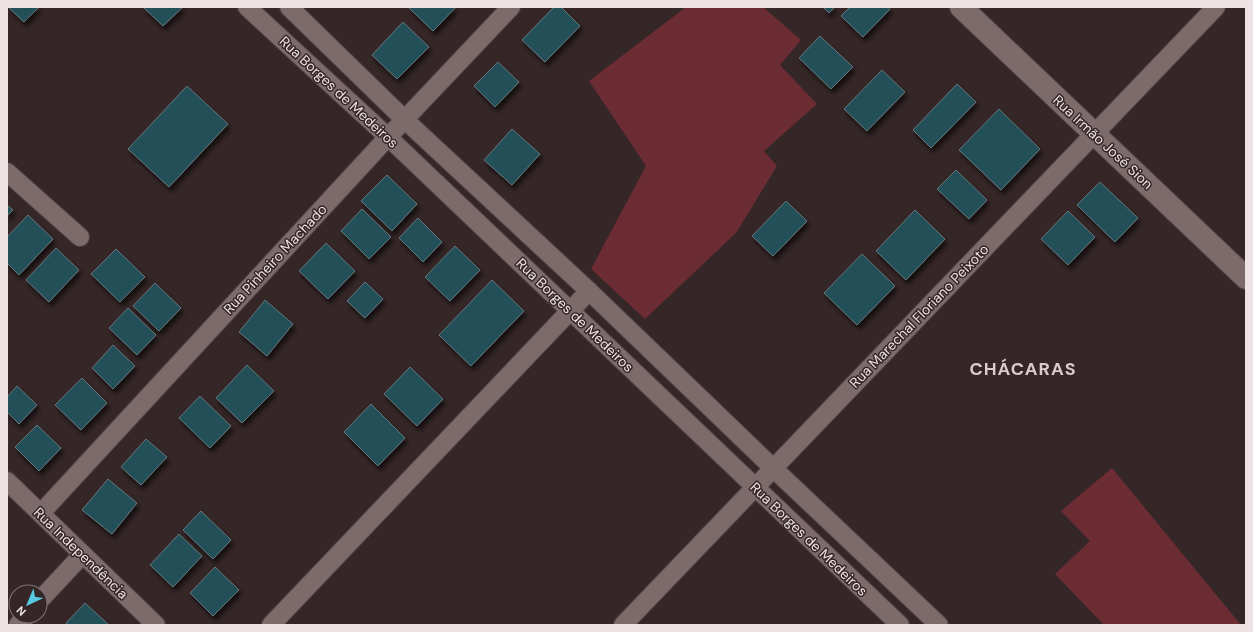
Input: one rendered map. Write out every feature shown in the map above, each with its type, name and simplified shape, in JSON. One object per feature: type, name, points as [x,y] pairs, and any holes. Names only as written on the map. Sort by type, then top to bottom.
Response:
[{"type":"street","name":"Rua Borges de Medeiros","points":[[247,7],[388,137],[900,625]]},
{"type":"street","name":"Rua Borges de Medeiros","points":[[289,7],[405,120],[589,291],[939,625]]},
{"type":"street","name":"Rua Pinheiro Machado","points":[[41,513],[388,137],[511,7]]},
{"type":"street","name":"Rua Irmão José Sion","points":[[961,7],[1246,278]]},
{"type":"street","name":"Rua Marechal Floriano Peixoto","points":[[623,625],[1216,7]]},
{"type":"street","points":[[7,172],[80,237]]},
{"type":"street","points":[[272,625],[589,291]]},
{"type":"street","name":"Rua Independência","points":[[7,481],[156,625]]},
{"type":"street","points":[[48,591],[82,555]]},
{"type":"shaded area","points":[[686,7],[763,7],[801,40],[780,65],[817,104],[764,151],[777,166],[736,233],[645,319],[591,269],[646,166],[589,81]]},
{"type":"shaded area","points":[[1112,468],[1241,625],[1104,625],[1055,574],[1090,541],[1061,511]]},
{"type":"building","points":[[8,7],[39,7],[24,22]]},
{"type":"building","points":[[143,7],[183,7],[163,26]]},
{"type":"building","points":[[408,7],[456,7],[433,31]]},
{"type":"building","points":[[554,7],[561,7],[580,26],[545,62],[522,40]]},
{"type":"building","points":[[823,7],[835,7],[829,13]]},
{"type":"building","points":[[850,7],[888,7],[890,9],[863,37],[841,16]]},
{"type":"building","points":[[403,22],[429,47],[397,79],[372,55]]},
{"type":"building","points":[[820,36],[853,67],[831,89],[799,58]]},
{"type":"building","points":[[498,62],[519,82],[495,107],[474,86]]},
{"type":"building","points":[[882,70],[905,92],[867,131],[844,109]]},
{"type":"building","points":[[957,84],[976,102],[931,148],[913,130]]},
{"type":"building","points":[[187,86],[228,124],[169,187],[128,149]]},
{"type":"building","points":[[999,109],[1040,149],[1001,190],[959,150]]},
{"type":"building","points":[[512,129],[540,154],[512,185],[484,160]]},
{"type":"building","points":[[956,170],[987,200],[969,219],[937,189]]},
{"type":"building","points":[[387,175],[417,204],[392,231],[361,201]]},
{"type":"building","points":[[1100,182],[1138,218],[1115,242],[1077,205]]},
{"type":"building","points":[[786,201],[807,221],[773,256],[752,236]]},
{"type":"building","points":[[7,205],[13,210],[7,216]]},
{"type":"building","points":[[362,209],[391,237],[369,259],[341,231]]},
{"type":"building","points":[[915,210],[945,239],[906,280],[876,251]]},
{"type":"building","points":[[1068,211],[1095,237],[1068,265],[1041,239]]},
{"type":"building","points":[[28,215],[53,239],[19,275],[7,263],[7,237]]},
{"type":"building","points":[[418,218],[442,242],[423,262],[399,238]]},
{"type":"building","points":[[326,243],[355,271],[328,299],[299,271]]},
{"type":"building","points":[[455,246],[480,270],[450,301],[425,277]]},
{"type":"building","points":[[56,248],[79,270],[49,302],[26,280]]},
{"type":"building","points":[[116,249],[145,277],[120,302],[91,274]]},
{"type":"building","points":[[862,254],[895,286],[857,325],[824,293]]},
{"type":"building","points":[[492,280],[524,311],[471,366],[439,335]]},
{"type":"building","points":[[365,282],[383,299],[365,318],[347,301]]},
{"type":"building","points":[[155,283],[181,308],[159,331],[133,306]]},
{"type":"building","points":[[265,300],[293,324],[267,356],[239,332]]},
{"type":"building","points":[[128,308],[156,335],[137,355],[109,328]]},
{"type":"building","points":[[113,345],[135,366],[113,389],[92,368]]},
{"type":"building","points":[[247,365],[274,391],[242,423],[216,398]]},
{"type":"building","points":[[410,367],[443,399],[417,426],[384,394]]},
{"type":"building","points":[[82,378],[107,403],[81,430],[55,405]]},
{"type":"building","points":[[17,386],[37,405],[19,424],[7,412],[7,397]]},
{"type":"building","points":[[200,396],[231,426],[210,448],[179,418]]},
{"type":"building","points":[[371,404],[405,438],[378,466],[344,432]]},
{"type":"building","points":[[37,425],[61,448],[39,471],[15,447]]},
{"type":"building","points":[[146,439],[167,457],[141,485],[121,467]]},
{"type":"building","points":[[108,479],[137,503],[112,534],[82,510]]},
{"type":"building","points":[[201,511],[231,540],[213,559],[183,530]]},
{"type":"building","points":[[179,534],[202,556],[173,587],[150,565]]},
{"type":"building","points":[[215,567],[239,590],[213,616],[190,593]]},
{"type":"building","points":[[85,603],[109,625],[68,625],[66,623]]},
{"type":"district","name":"CHÁCARAS","points":[[1023,369]]}]
